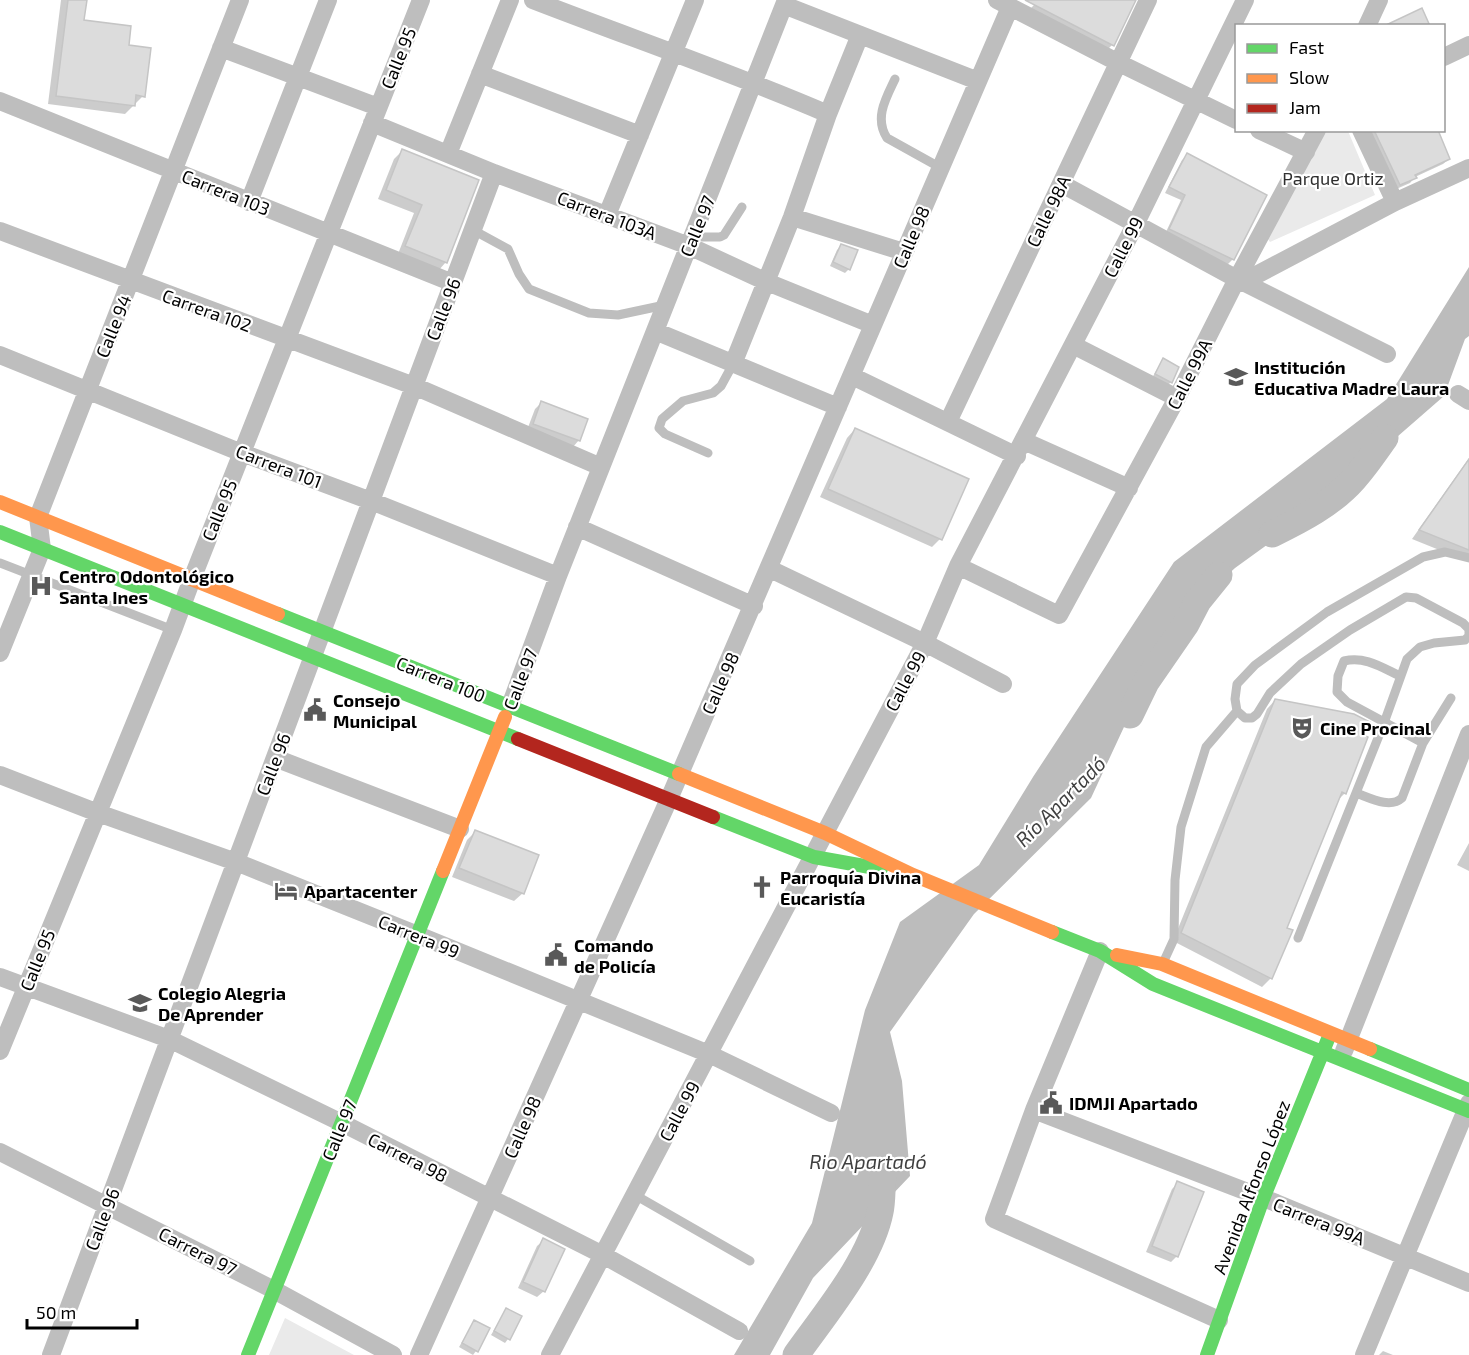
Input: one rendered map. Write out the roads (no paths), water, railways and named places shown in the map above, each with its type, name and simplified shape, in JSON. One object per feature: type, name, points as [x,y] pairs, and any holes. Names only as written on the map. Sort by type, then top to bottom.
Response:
[{"type":"main road","name":"Carrera 100","points":[[0,502],[825,833],[913,875],[1100,951],[1154,984],[1323,1053],[1468,1108]]},
{"type":"main road","name":"Carrera 100","points":[[0,532],[814,857],[913,875]]},
{"type":"main road","name":"Calle 97","points":[[248,1355],[510,706]]},
{"type":"main road","name":"Carrera 100","points":[[1100,951],[1162,964],[1469,1090]]},
{"type":"main road","name":"Avenida Alfonso López","points":[[1208,1355],[1263,1199],[1330,1034]]},
{"type":"street","name":"Calle 94","points":[[42,549],[38,517],[240,0]]},
{"type":"street","points":[[249,202],[328,0]]},
{"type":"street","name":"Calle 95","points":[[0,1051],[173,630],[421,0]]},
{"type":"street","points":[[448,154],[510,0]]},
{"type":"street","points":[[533,0],[754,82],[828,114]]},
{"type":"street","points":[[607,215],[695,0]]},
{"type":"street","name":"Calle 98A","points":[[948,422],[1148,0]]},
{"type":"street","name":"Calle 99","points":[[550,1355],[814,857],[925,642],[958,566],[1136,223],[1245,0]]},
{"type":"street","points":[[1368,24],[1379,0]]},
{"type":"street","points":[[785,2],[860,35],[978,81]]},
{"type":"street","name":"Calle 97","points":[[510,706],[577,527],[785,2]]},
{"type":"street","points":[[1003,4],[1235,120]]},
{"type":"street","name":"Calle 98","points":[[419,1355],[680,775],[770,569],[978,81],[1003,4]]},
{"type":"street","points":[[733,364],[767,282],[828,114],[860,35]]},
{"type":"street","points":[[1445,56],[1469,45]]},
{"type":"street","name":"Carrera 103A","points":[[221,48],[299,78],[448,154],[607,215],[690,242],[767,282],[873,325]]},
{"type":"street","points":[[480,74],[640,135]]},
{"type":"street","name":"Carrera 103","points":[[0,101],[453,283]]},
{"type":"street","points":[[1263,132],[1305,152]]},
{"type":"street","name":"Calle 99A","points":[[958,566],[1059,615],[1240,281],[1316,132]]},
{"type":"street","points":[[1362,132],[1395,202]]},
{"type":"street","points":[[1240,281],[1395,202],[1469,168]]},
{"type":"street","name":"Calle 96","points":[[51,1355],[494,173]]},
{"type":"street","points":[[1062,184],[1240,281],[1387,354]]},
{"type":"street","points":[[792,217],[904,252]]},
{"type":"street","name":"Carrera 102","points":[[0,231],[414,386],[601,467]]},
{"type":"street","points":[[655,331],[838,407]]},
{"type":"street","points":[[1073,345],[1177,398]]},
{"type":"street","name":"Carrera 101","points":[[0,355],[242,453],[371,501],[558,576]]},
{"type":"street","points":[[852,376],[948,422],[1129,488]]},
{"type":"street","points":[[577,527],[753,606]]},
{"type":"street","points":[[0,653],[42,549]]},
{"type":"street","points":[[770,569],[925,642],[1003,684]]},
{"type":"street","points":[[1340,1059],[1469,734]]},
{"type":"street","points":[[275,758],[460,829]]},
{"type":"street","name":"Carrera 99","points":[[0,775],[236,862],[418,935],[709,1054],[831,1113]]},
{"type":"street","points":[[1100,951],[1034,1110],[994,1219],[1219,1320]]},
{"type":"street","name":"Carrera 98","points":[[0,977],[169,1039],[342,1123],[603,1255],[739,1331]]},
{"type":"street","points":[[1364,1355],[1468,1108]]},
{"type":"street","name":"Carrera 99A","points":[[1034,1110],[1263,1199],[1469,1283]]},
{"type":"street","name":"Carrera 97","points":[[0,1152],[274,1290],[393,1355]]},
{"type":"lane","points":[[895,79],[884,103],[880,121],[882,130],[887,138],[941,168]]},
{"type":"lane","points":[[690,242],[724,235],[742,207]]},
{"type":"lane","points":[[473,230],[508,249],[519,274],[529,288],[590,313],[618,315],[665,306]]},
{"type":"lane","points":[[708,453],[665,434],[659,428],[662,420],[683,401],[713,393],[721,386],[733,364]]},
{"type":"lane","points":[[1298,938],[1384,723],[1407,659],[1420,647],[1434,643],[1465,640],[1469,636],[1469,629],[1463,623],[1416,598],[1406,597],[1350,630],[1301,664],[1270,693],[1252,718],[1245,718],[1237,711],[1235,699],[1237,684],[1255,664],[1327,612],[1423,557],[1445,552],[1469,558]]},
{"type":"lane","points":[[0,562],[173,630]]},
{"type":"lane","points":[[1400,676],[1356,658],[1344,661],[1338,676],[1337,692],[1347,702],[1423,743]]},
{"type":"lane","points":[[1356,794],[1389,803],[1402,798],[1423,743],[1451,698]]},
{"type":"lane","points":[[1162,964],[1174,939],[1175,880],[1180,827],[1206,747],[1237,711]]},
{"type":"lane","points":[[635,1195],[750,1261]]},
{"type":"water","name":"Rio Apartadó","points":[[1469,267],[1469,336],[1465,339],[1444,396],[1304,518],[1235,568],[1170,628],[1091,798],[974,914],[890,1032],[902,1081],[910,1176],[813,1278],[770,1355],[734,1355],[812,1223],[865,1010],[900,922],[979,865],[1033,777],[1174,562],[1387,399]]},
{"type":"waterway","name":"Río Apartadó","points":[[1272,534],[1305,517],[1336,496],[1358,474],[1385,438]]},
{"type":"waterway","name":"Río Apartadó","points":[[1130,715],[1146,682],[1186,624],[1198,601],[1219,575]]},
{"type":"waterway","name":"Río Apartadó","points":[[796,1355],[833,1305],[867,1249],[880,1212],[884,1171]]},
{"type":"place","name":"Institución Educativa Madre Laura","points":[[1236,377]]},
{"type":"place","name":"Centro Odontológico Santa Ines","points":[[41,586]]},
{"type":"place","name":"Consejo Municipal","points":[[315,710]]},
{"type":"place","name":"Cine Procinal","points":[[1302,728]]},
{"type":"place","name":"Parroquía Divina Eucaristía","points":[[762,887]]},
{"type":"place","name":"Apartacenter","points":[[286,891]]},
{"type":"place","name":"Comando de Policía","points":[[556,955]]},
{"type":"place","name":"Colegio Alegria De Aprender","points":[[140,1003]]},
{"type":"place","name":"IDMJI Apartado","points":[[1051,1103]]},
{"type":"park label","name":"Parque Ortiz","points":[[1333,178]]}]
